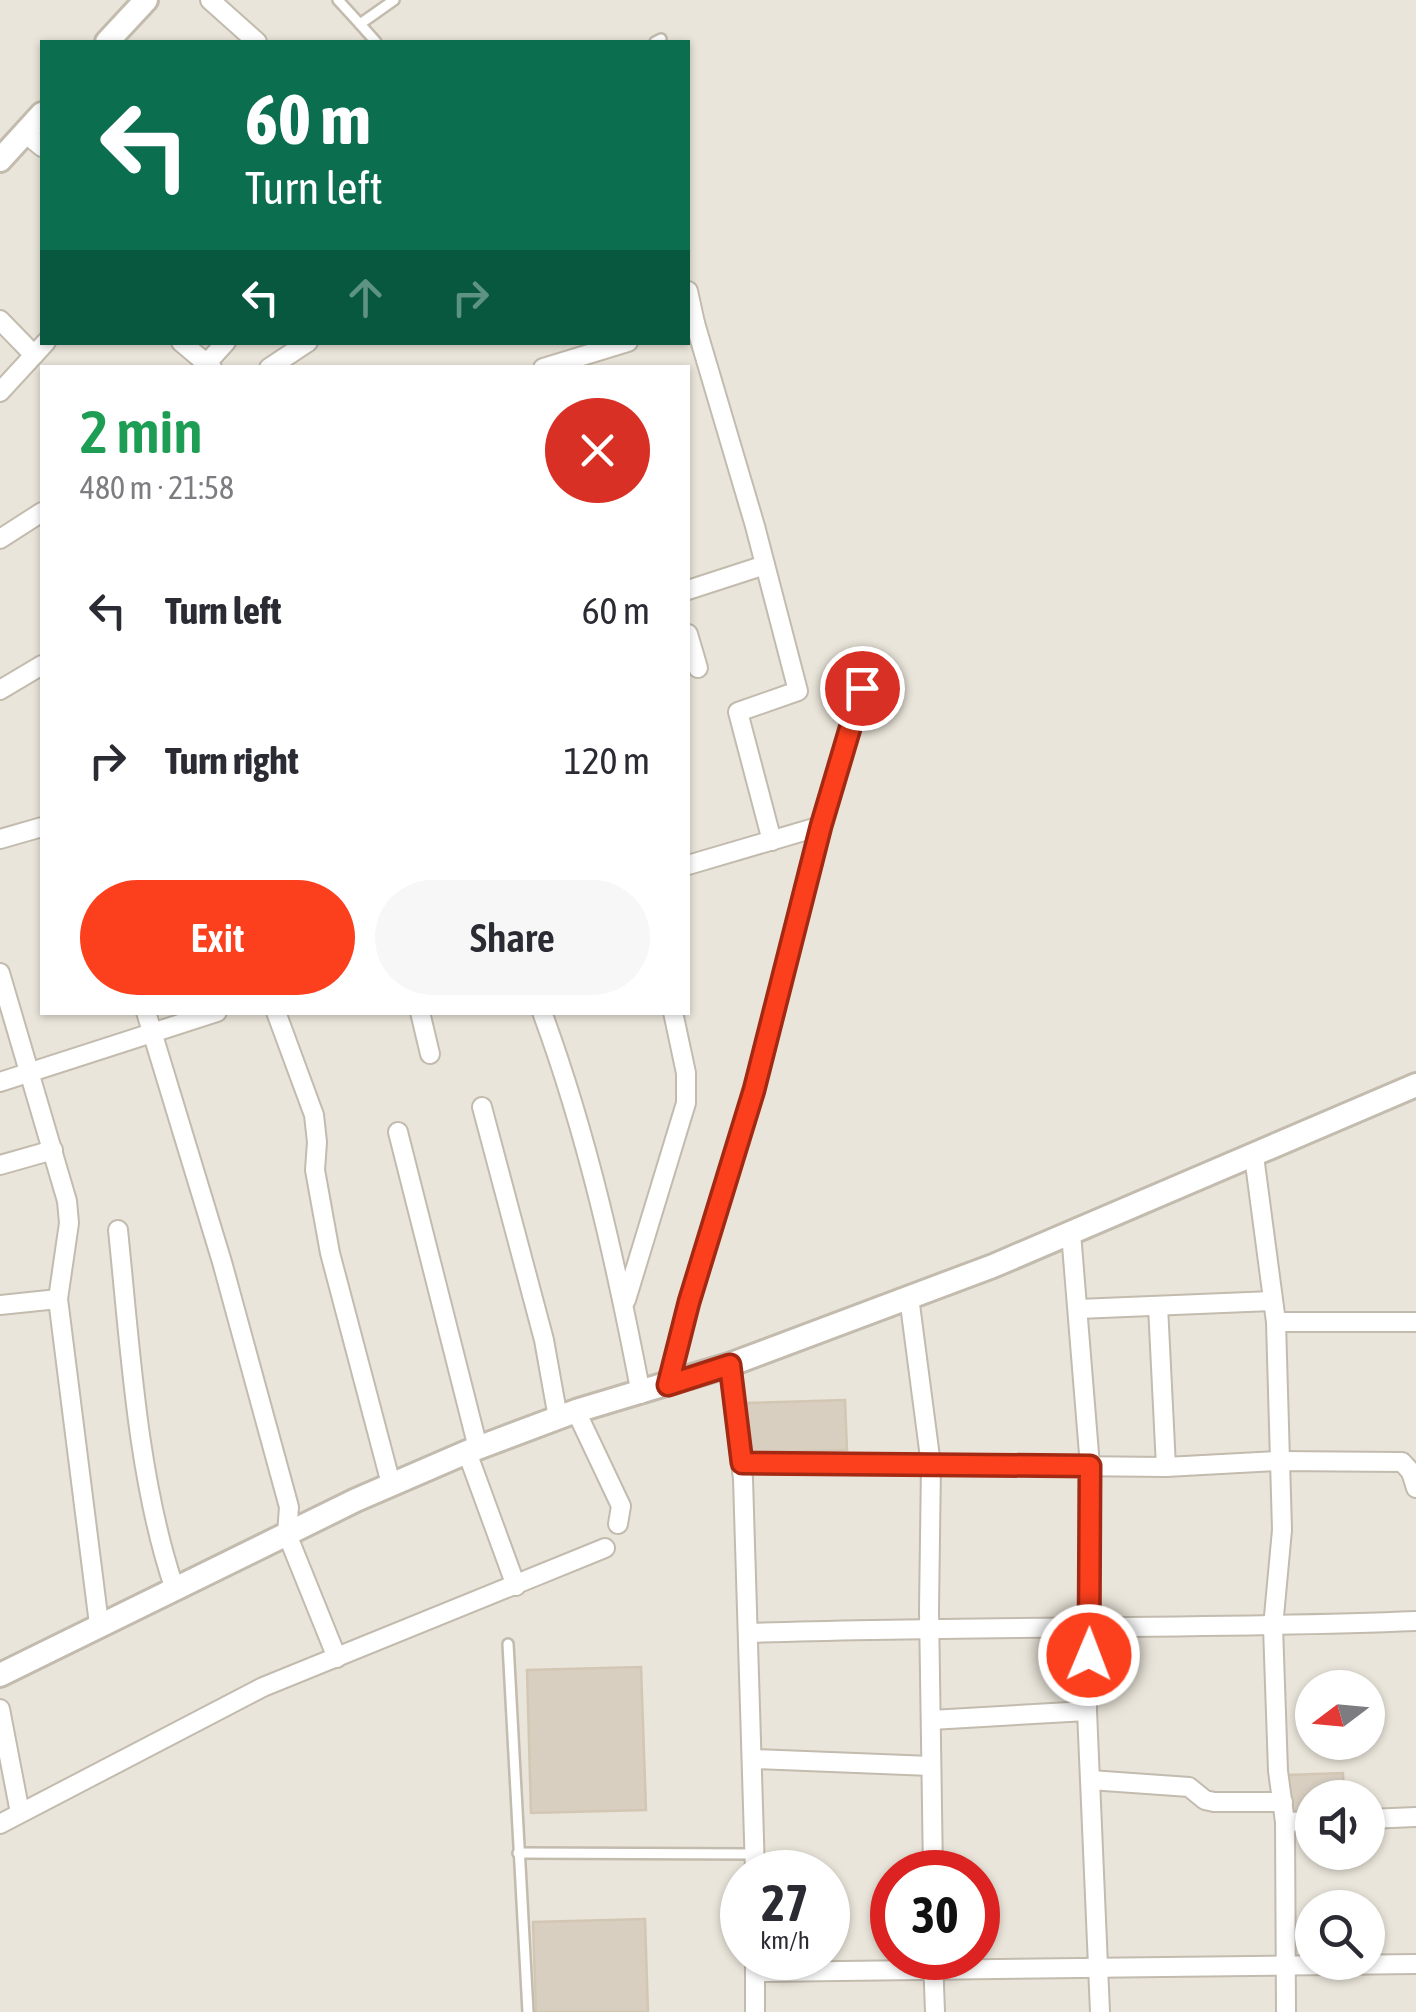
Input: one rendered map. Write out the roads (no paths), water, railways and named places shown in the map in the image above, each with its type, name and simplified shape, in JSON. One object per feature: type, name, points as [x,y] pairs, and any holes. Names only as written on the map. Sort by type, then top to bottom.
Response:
[{"type":"street","points":[[109,40],[146,0]]},
{"type":"street","points":[[210,0],[255,40]]},
{"type":"street","points":[[0,160],[34,140]]},
{"type":"street","points":[[0,320],[40,349],[0,392]]},
{"type":"street","points":[[691,324],[765,565],[798,691],[738,712],[772,840]]},
{"type":"street","points":[[185,345],[210,365]]},
{"type":"street","points":[[274,365],[304,345]]},
{"type":"street","points":[[552,365],[618,345]]},
{"type":"street","points":[[0,539],[40,513]]},
{"type":"street","points":[[690,589],[765,565]]},
{"type":"street","points":[[690,641],[698,668]]},
{"type":"street","points":[[0,690],[40,666]]},
{"type":"street","points":[[668,1385],[689,1302],[754,1090],[821,826],[862,688]]},
{"type":"street","points":[[690,864],[821,826]]},
{"type":"street","points":[[0,840],[40,829]]},
{"type":"street","points":[[0,973],[67,1201],[69,1222],[58,1299],[99,1624]]},
{"type":"street","points":[[147,1015],[222,1262],[290,1507],[288,1534],[337,1658]]},
{"type":"street","points":[[0,1082],[208,1015]]},
{"type":"street","points":[[277,1015],[314,1114],[315,1170],[330,1253],[392,1484]]},
{"type":"street","points":[[421,1015],[430,1054]]},
{"type":"street","points":[[543,1015],[573,1096],[624,1305],[641,1394]]},
{"type":"street","points":[[624,1305],[686,1103],[686,1073],[674,1015]]},
{"type":"street","points":[[0,1675],[174,1587],[472,1450],[567,1415],[730,1365],[909,1297],[1071,1233],[1416,1085]]},
{"type":"street","points":[[482,1107],[567,1415],[621,1506],[618,1524]]},
{"type":"street","points":[[398,1132],[472,1450],[516,1586]]},
{"type":"street","points":[[0,1165],[53,1150]]},
{"type":"street","points":[[1254,1156],[1276,1322],[1282,1530],[1273,1627],[1285,1822],[1286,2012]]},
{"type":"street","points":[[118,1230],[136,1396],[160,1547],[174,1587]]},
{"type":"street","points":[[1071,1233],[1090,1466],[1087,1711],[1100,2012]]},
{"type":"street","points":[[909,1297],[931,1465],[932,1850]]},
{"type":"street","points":[[0,1305],[58,1299]]},
{"type":"street","points":[[1078,1309],[1273,1300]]},
{"type":"street","points":[[1158,1306],[1166,1467]]},
{"type":"street","points":[[1276,1322],[1416,1322]]},
{"type":"street","points":[[730,1365],[742,1463],[755,1850]]},
{"type":"street","points":[[742,1463],[1166,1467],[1278,1461],[1402,1462],[1411,1472],[1416,1488]]},
{"type":"street","points":[[0,1824],[263,1688],[605,1548]]},
{"type":"street","points":[[750,1632],[930,1626],[1273,1627],[1416,1621]]},
{"type":"street","points":[[0,1709],[20,1812]]},
{"type":"street","points":[[931,1720],[1087,1711]]},
{"type":"street","points":[[752,1759],[931,1766]]},
{"type":"street","points":[[1090,1780],[1189,1787],[1214,1802],[1282,1802]]},
{"type":"street","points":[[1385,1818],[1416,1817]]},
{"type":"street","points":[[1285,1822],[1295,1822]]},
{"type":"street","points":[[1000,1965],[1284,1968],[1416,1964]]},
{"type":"street","points":[[755,1980],[755,2012]]},
{"type":"street","points":[[934,1980],[935,2012]]},
{"type":"lane","points":[[338,0],[374,40]]},
{"type":"lane","points":[[360,24],[394,0]]},
{"type":"lane","points":[[508,1644],[528,2012]]},
{"type":"lane","points":[[518,1853],[720,1862]]}]
